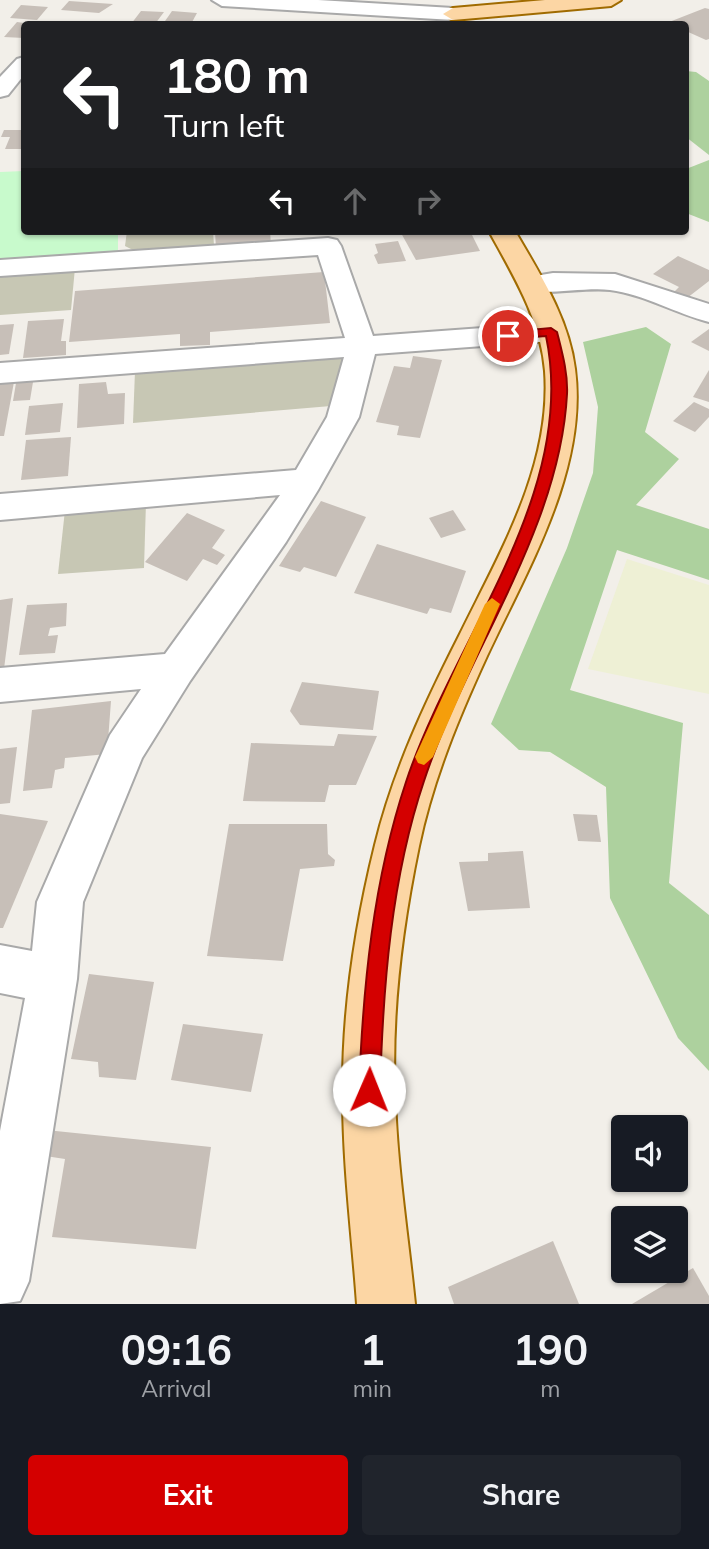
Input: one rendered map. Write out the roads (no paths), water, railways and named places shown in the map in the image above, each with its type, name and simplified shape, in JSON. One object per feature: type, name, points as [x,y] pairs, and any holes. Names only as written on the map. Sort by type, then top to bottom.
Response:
[{"type":"main road","points":[[453,13],[611,0]]},
{"type":"main road","points":[[386,1304],[370,1129],[369,1070],[372,1016],[385,905],[398,842],[415,781],[436,725],[529,526],[548,472],[560,393],[559,369],[551,332],[533,284],[504,235]]},
{"type":"street","points":[[216,5],[453,13]]},
{"type":"street","points":[[0,90],[20,52]]},
{"type":"street","points":[[118,235],[118,261]]},
{"type":"street","points":[[0,268],[118,261],[325,238],[362,346],[343,417],[274,533],[176,669],[125,748],[60,902],[53,979],[0,1281]]},
{"type":"street","points":[[533,284],[553,281],[615,282],[709,313]]},
{"type":"street","points":[[0,373],[551,332]]},
{"type":"street","points":[[0,507],[306,481]]},
{"type":"street","points":[[0,685],[176,669]]},
{"type":"street","points":[[0,969],[53,979]]}]
